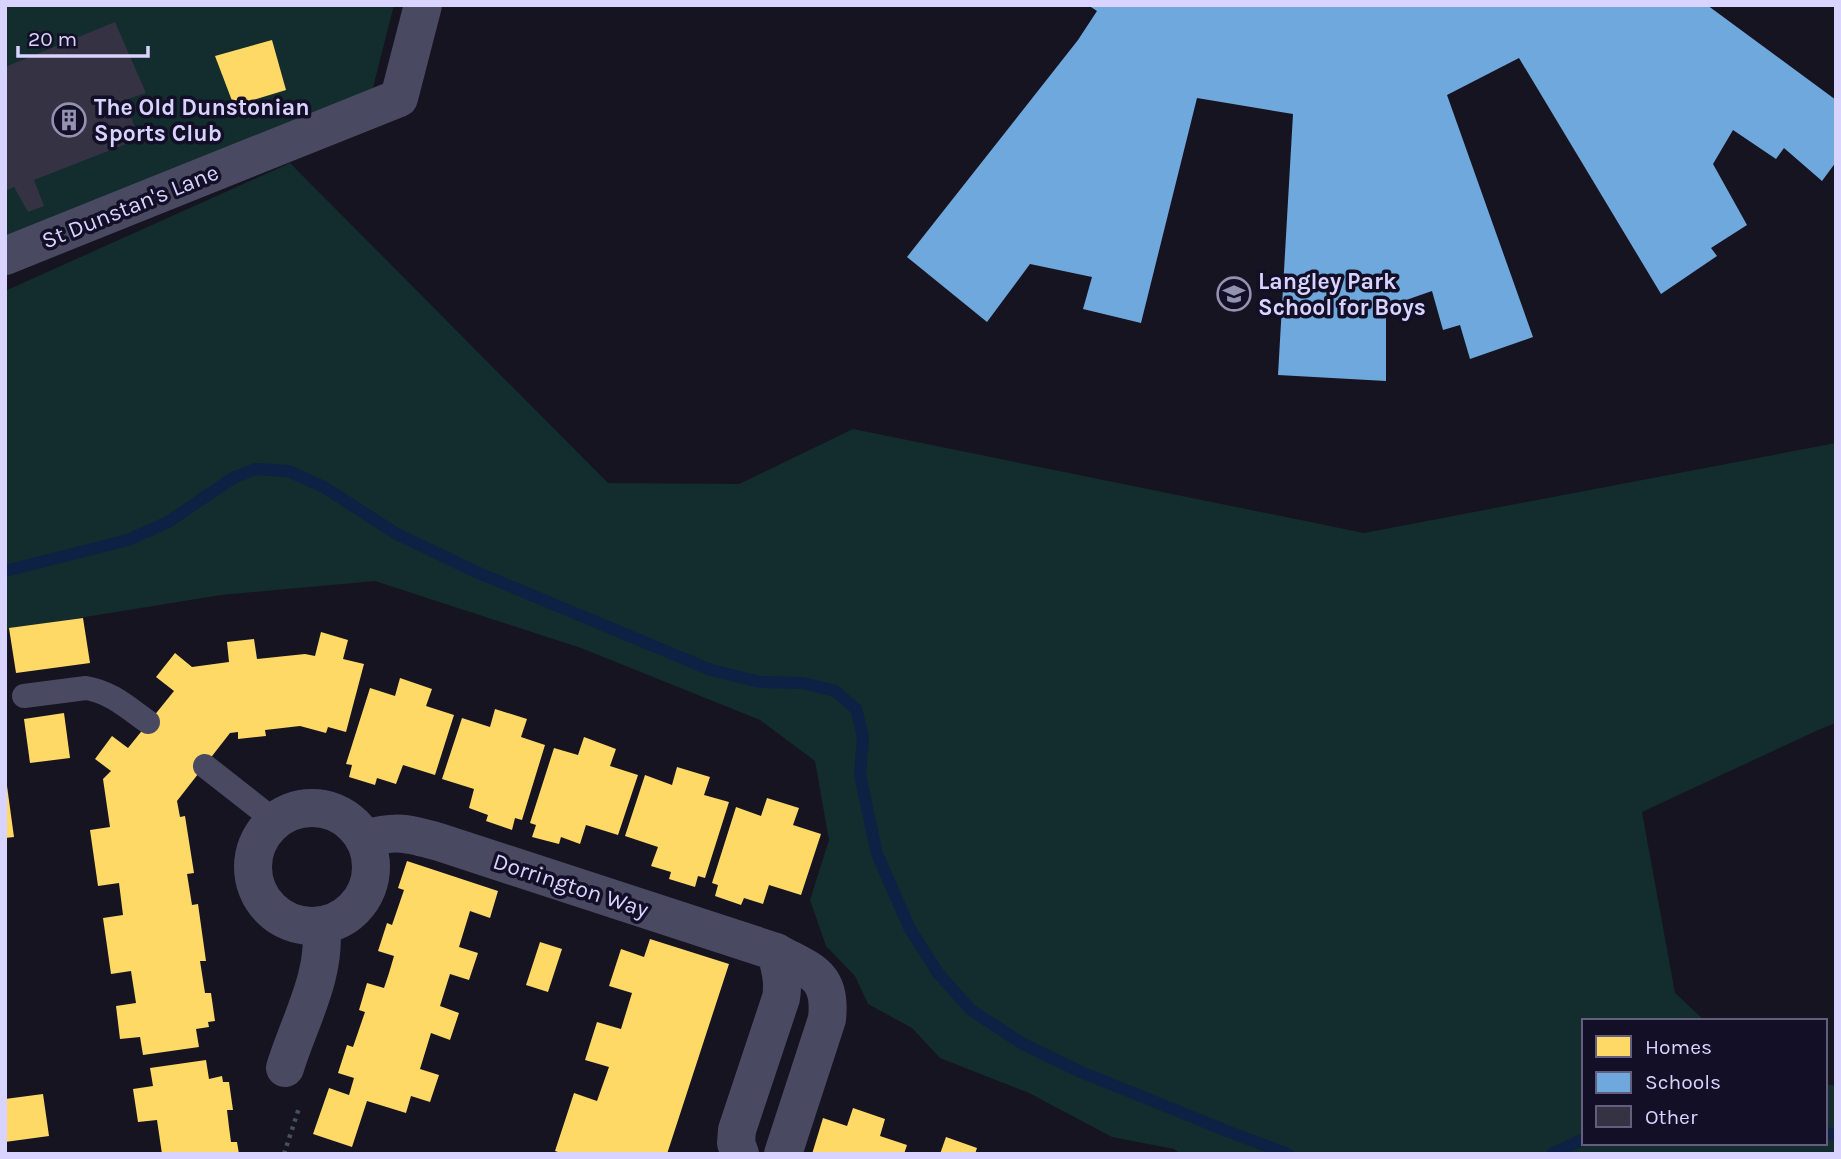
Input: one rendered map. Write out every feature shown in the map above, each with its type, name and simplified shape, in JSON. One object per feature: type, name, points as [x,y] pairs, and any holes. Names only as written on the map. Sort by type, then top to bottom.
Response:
[{"type":"street","name":"St Dunstan's Lane","points":[[5,256],[399,98],[423,5]]},
{"type":"street","points":[[309,808],[329,810],[345,818],[364,839],[371,866],[369,884],[360,901],[348,914],[332,923],[312,926],[283,919],[274,913],[261,897],[254,879],[254,854],[265,831],[289,812],[309,808]]},
{"type":"street","name":"Dorrington Way","points":[[364,839],[386,833],[421,837],[776,952],[818,976],[829,1003],[827,1019],[783,1154]]},
{"type":"street","points":[[285,1068],[319,971],[323,943],[321,926]]},
{"type":"street","points":[[740,1154],[736,1143],[737,1130],[781,998],[782,973],[776,952]]},
{"type":"lane","points":[[24,696],[86,688],[96,690],[106,693],[148,722]]},
{"type":"lane","points":[[205,766],[275,821]]},
{"type":"green space","points":[[5,5],[394,5],[368,107],[5,250]]},
{"type":"green space","points":[[290,163],[608,483],[739,484],[853,429],[1364,533],[1836,443],[1836,723],[1642,812],[1675,993],[1703,1019],[1582,1019],[1582,1145],[1827,1145],[1827,1084],[1836,1086],[1836,1154],[1180,1154],[1174,1149],[1112,1137],[1029,1093],[940,1058],[912,1028],[868,1004],[855,976],[826,946],[810,900],[829,840],[815,761],[760,720],[581,648],[375,581],[221,595],[5,630],[5,291]]},
{"type":"building: Homes","points":[[272,40],[286,90],[234,106],[215,56]]},
{"type":"building: Homes","points":[[83,618],[90,663],[16,673],[9,628]]},
{"type":"building: Homes","points":[[321,632],[348,640],[343,659],[364,664],[346,732],[328,727],[326,733],[300,726],[265,730],[266,736],[238,739],[238,732],[230,733],[177,801],[180,817],[185,816],[194,873],[187,874],[192,905],[198,904],[206,961],[200,961],[205,993],[211,993],[215,1021],[208,1022],[209,1027],[196,1029],[199,1047],[143,1055],[140,1037],[120,1039],[116,1006],[136,1003],[131,971],[111,974],[103,918],[123,915],[119,883],[98,886],[90,830],[110,827],[103,779],[111,771],[95,759],[112,736],[128,748],[174,691],[156,677],[175,653],[192,667],[229,662],[227,642],[254,639],[257,659],[305,654],[315,656]]},
{"type":"building: Homes","points":[[400,678],[432,689],[426,706],[454,715],[435,775],[403,765],[396,784],[377,778],[375,785],[349,777],[352,765],[346,764],[370,688],[395,696]]},
{"type":"building: Homes","points":[[495,709],[527,719],[521,737],[545,745],[522,820],[515,818],[512,830],[486,821],[488,815],[469,808],[474,789],[442,779],[462,718],[490,727]]},
{"type":"building: Homes","points":[[64,713],[70,758],[30,763],[24,719]]},
{"type":"building: Homes","points":[[584,737],[616,749],[610,766],[638,775],[618,835],[586,825],[580,844],[561,837],[559,844],[532,837],[536,825],[530,823],[554,748],[578,755]]},
{"type":"building: Homes","points":[[677,767],[710,777],[704,795],[729,802],[705,878],[698,876],[695,887],[669,879],[671,872],[651,866],[658,847],[625,836],[645,775],[672,785]]},
{"type":"building: Homes","points":[[5,786],[14,837],[5,838]]},
{"type":"building: Homes","points":[[767,798],[799,808],[793,825],[821,834],[801,895],[769,885],[763,904],[744,898],[741,905],[715,896],[718,885],[712,883],[736,807],[761,816]]},
{"type":"building: Homes","points":[[407,861],[498,891],[490,918],[470,911],[459,947],[478,953],[469,980],[450,974],[440,1006],[459,1013],[450,1040],[431,1033],[420,1069],[439,1075],[430,1102],[411,1096],[406,1113],[367,1101],[352,1147],[313,1134],[329,1088],[349,1095],[354,1078],[338,1073],[347,1045],[353,1047],[365,1012],[359,1010],[367,983],[384,988],[389,973],[394,956],[378,951],[387,923],[392,925],[404,890],[398,888]]},
{"type":"building: Homes","points":[[650,939],[729,964],[667,1154],[564,1154],[555,1151],[574,1093],[597,1101],[609,1067],[585,1060],[597,1022],[621,1029],[632,993],[609,986],[621,949],[644,957]]},
{"type":"building: Homes","points":[[540,942],[562,949],[548,992],[526,985]]},
{"type":"building: Homes","points":[[206,1060],[209,1079],[222,1076],[223,1082],[229,1082],[233,1110],[227,1110],[231,1142],[237,1142],[239,1154],[162,1154],[157,1120],[138,1122],[133,1089],[153,1086],[150,1068]]},
{"type":"building: Homes","points":[[43,1094],[49,1136],[5,1142],[5,1099]]},
{"type":"building: Homes","points":[[853,1108],[885,1119],[880,1136],[907,1145],[904,1154],[812,1154],[823,1118],[847,1126]]},
{"type":"building: Homes","points":[[946,1137],[977,1148],[975,1154],[940,1154]]},
{"type":"building: Schools","points":[[1088,5],[1707,5],[1836,100],[1836,162],[1822,181],[1784,148],[1776,159],[1733,130],[1713,164],[1747,225],[1711,248],[1717,256],[1661,294],[1519,58],[1447,95],[1533,337],[1470,359],[1460,325],[1443,330],[1432,291],[1386,307],[1386,381],[1278,375],[1293,114],[1197,98],[1141,323],[1083,309],[1092,277],[1030,264],[987,322],[907,257],[1078,40],[1097,11]]},
{"type":"building: Other","name":"The Old Dunstonian Sports Club","points":[[115,22],[146,93],[125,100],[139,139],[34,180],[44,206],[28,212],[14,187],[5,191],[5,67]]},
{"type":"waterway","points":[[5,571],[128,540],[168,522],[233,478],[255,469],[288,471],[324,487],[395,533],[474,571],[711,670],[760,682],[803,683],[835,691],[856,709],[863,737],[860,775],[877,854],[910,929],[938,973],[971,1010],[1023,1044],[1081,1072],[1288,1154]]},
{"type":"waterway","points":[[1827,1133],[1836,1135]]},
{"type":"waterway","points":[[1552,1154],[1582,1140]]},
{"type":"place","name":"The Old Dunstonian Sports Club","points":[[69,120]]},
{"type":"place","name":"Langley Park School for Boys","points":[[1234,294]]}]
